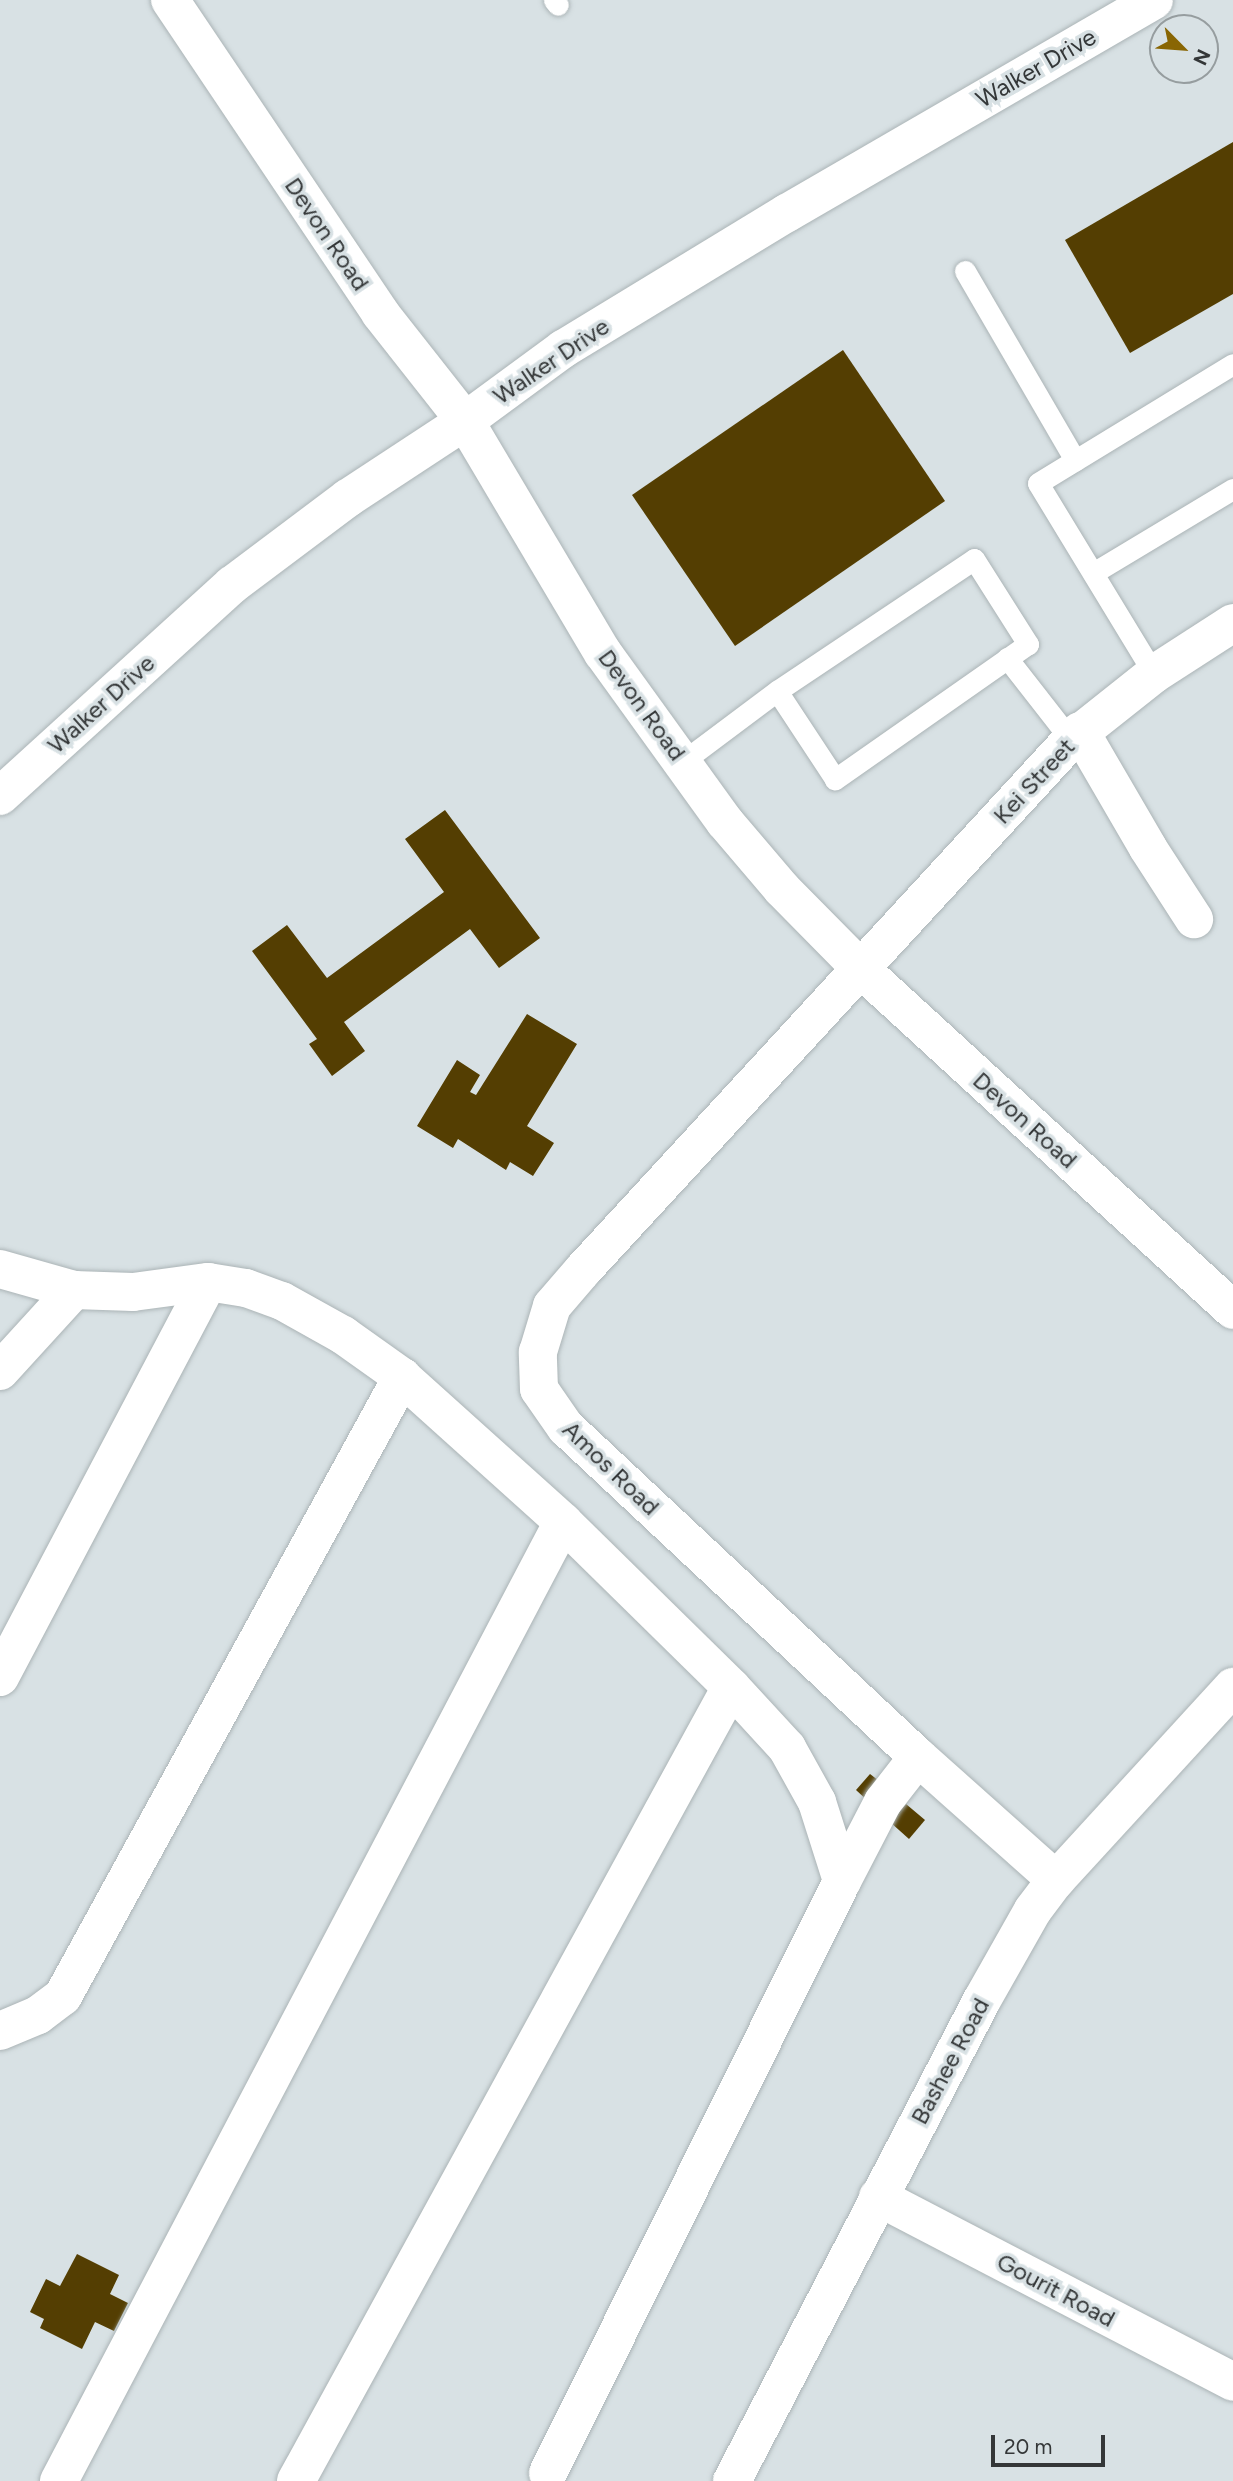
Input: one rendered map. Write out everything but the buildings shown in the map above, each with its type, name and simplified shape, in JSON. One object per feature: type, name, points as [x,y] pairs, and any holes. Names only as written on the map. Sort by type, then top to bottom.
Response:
[{"type":"street","name":"Devon Road","points":[[170,0],[380,313],[465,421],[603,653],[726,822],[782,889],[862,970],[1233,1310]]},
{"type":"street","name":"Walker Drive","points":[[0,796],[232,585],[348,498],[465,421],[587,335],[787,213],[1154,0]]},
{"type":"street","name":"Kei Street","points":[[862,970],[1075,736],[1154,674],[1233,623]]},
{"type":"street","points":[[1075,736],[1194,919]]},
{"type":"street","name":"Amos Road","points":[[862,970],[552,1306],[538,1352],[539,1389],[566,1428],[918,1757],[1056,1880]]},
{"type":"street","points":[[0,1269],[75,1290],[133,1292],[208,1282],[246,1288],[282,1301],[343,1335],[402,1377],[563,1522],[731,1687],[787,1748],[817,1802],[842,1881]]},
{"type":"street","points":[[0,1677],[208,1282]]},
{"type":"street","points":[[0,1371],[75,1290]]},
{"type":"street","points":[[0,2031],[38,2015],[63,1996],[402,1377]]},
{"type":"street","points":[[59,2481],[563,1522]]},
{"type":"street","points":[[296,2481],[731,1687]]},
{"type":"street","name":"Bashee Road","points":[[732,2481],[878,2197],[1033,1910],[1056,1880],[1233,1687]]},
{"type":"street","points":[[548,2473],[842,1881],[883,1802],[918,1757]]},
{"type":"street","name":"Gourit Road","points":[[878,2197],[1233,2382]]},
{"type":"lane","points":[[965,271],[1075,460]]},
{"type":"lane","points":[[1154,674],[1038,483],[1233,364]]},
{"type":"lane","points":[[1093,573],[1233,489]]},
{"type":"lane","points":[[682,762],[778,691],[974,559],[1028,644],[835,779],[778,691]]},
{"type":"lane","points":[[1007,658],[1075,736]]}]
